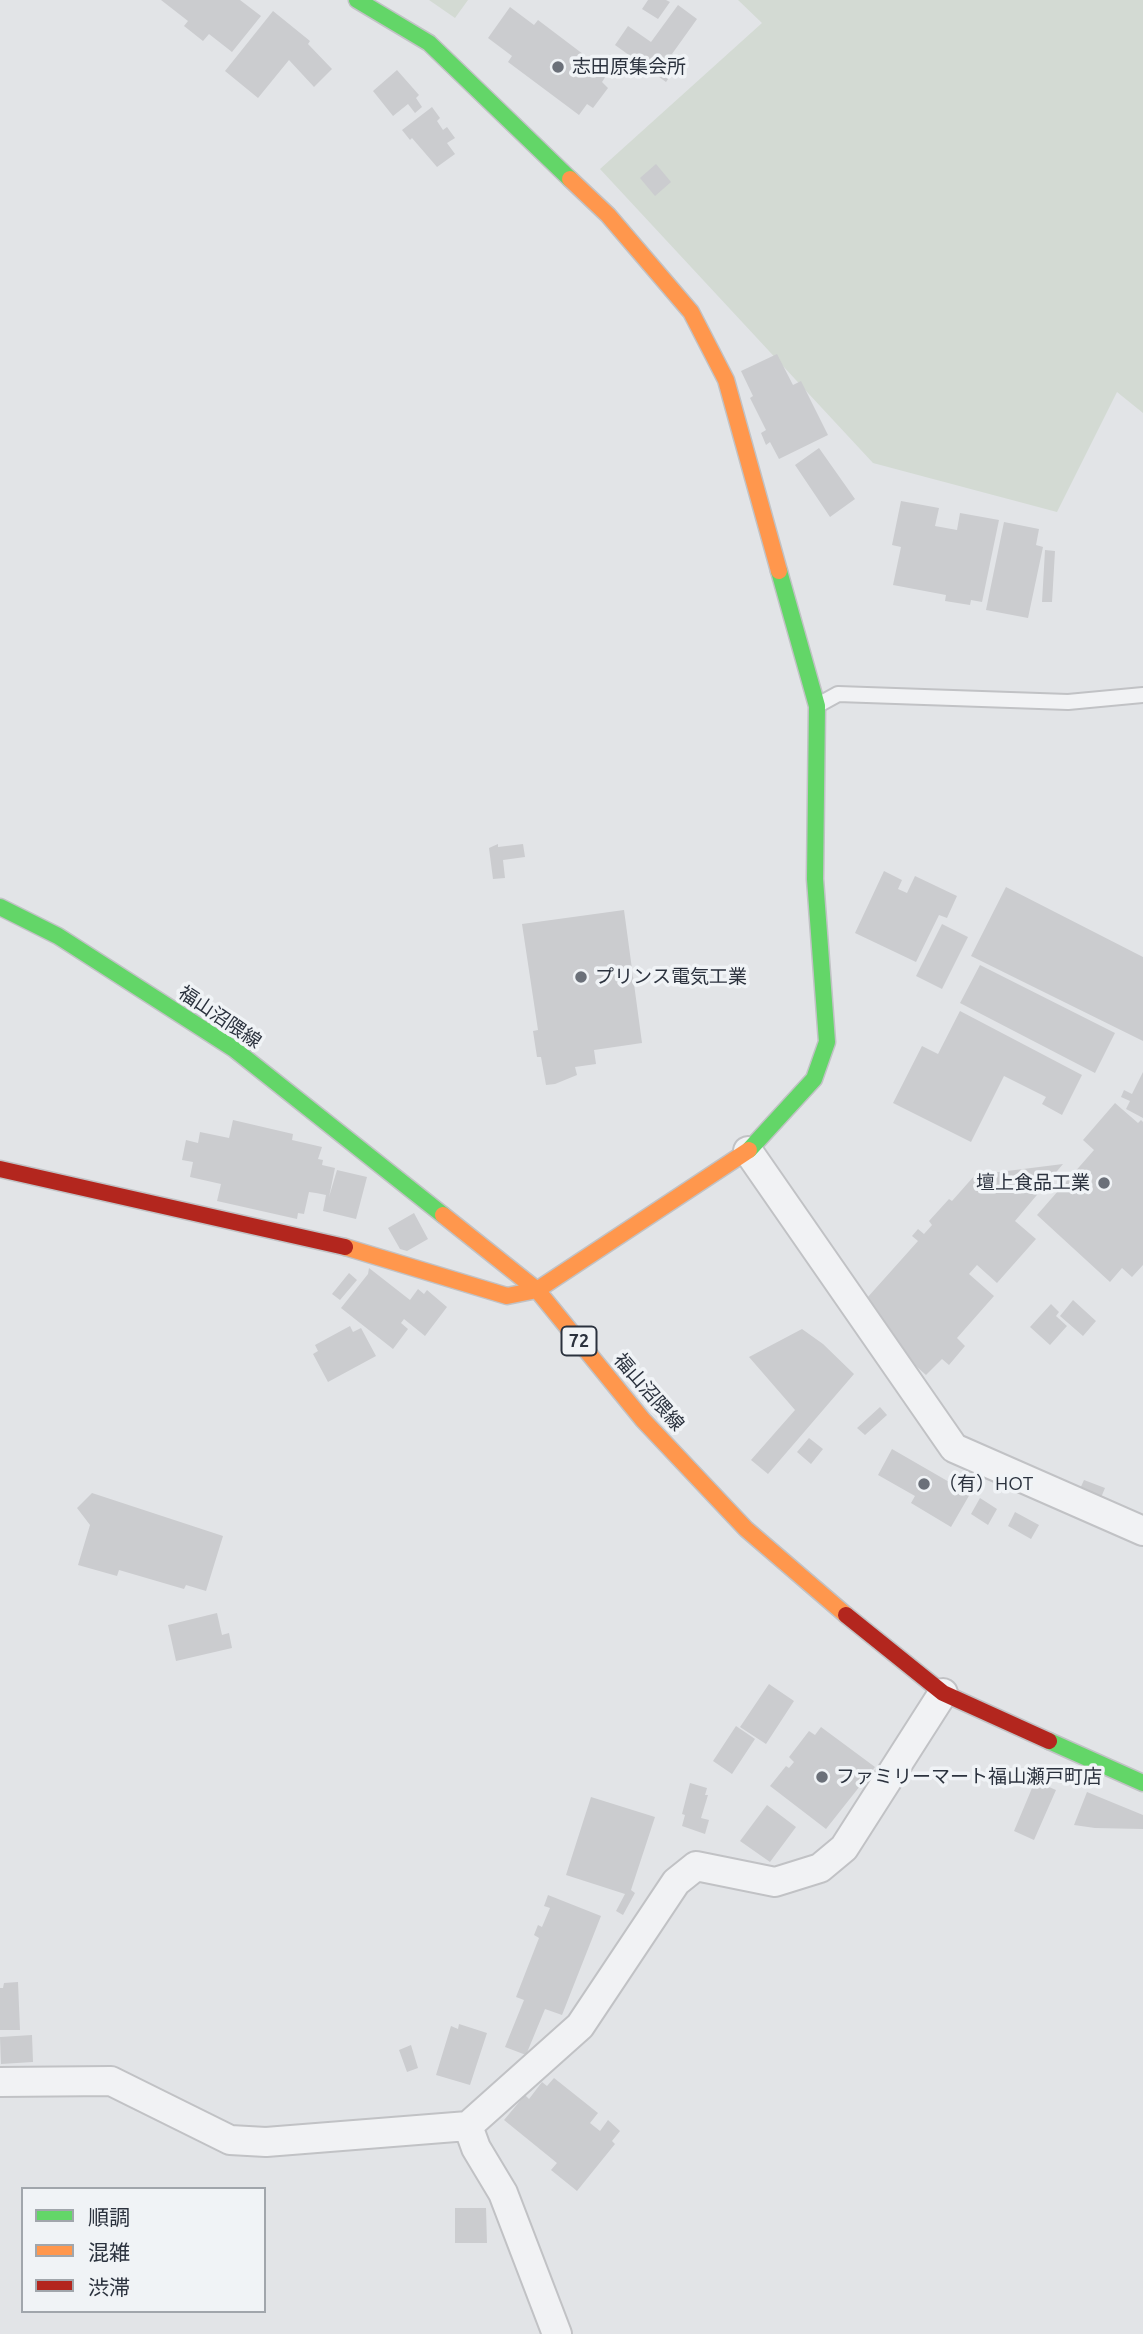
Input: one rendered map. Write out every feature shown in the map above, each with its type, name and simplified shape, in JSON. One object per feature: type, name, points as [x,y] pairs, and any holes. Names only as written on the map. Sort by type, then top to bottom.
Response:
[{"type":"street","points":[[0,1169],[329,1242],[507,1296],[537,1290],[748,1151],[814,1079],[827,1042],[815,879],[817,706],[726,380],[691,312],[608,215],[429,43],[357,0]]},
{"type":"street","name":"福山沼隈線","points":[[0,907],[58,936],[234,1049],[537,1290],[643,1420],[746,1529],[871,1636],[943,1693],[1143,1783]]},
{"type":"street","points":[[748,1151],[954,1448],[1143,1531]]},
{"type":"street","points":[[0,2081],[111,2081],[230,2140],[266,2142],[468,2126],[580,2026],[676,1882],[696,1866],[775,1882],[820,1868],[844,1848],[943,1693]]},
{"type":"street","points":[[468,2126],[476,2148],[503,2193],[557,2334]]},
{"type":"lane","points":[[817,706],[838,694],[1068,702],[1143,695]]},
{"type":"shaded area","points":[[429,0],[468,0],[455,18]]},
{"type":"shaded area","points":[[738,0],[1143,0],[1143,413],[1117,392],[1057,512],[873,463],[600,169],[762,23]]},
{"type":"building","points":[[161,0],[240,0],[261,16],[232,52],[209,34],[203,41],[184,26],[188,21]]},
{"type":"building","points":[[648,0],[670,2],[658,19],[642,9]]},
{"type":"building","points":[[678,5],[697,19],[672,54],[681,61],[666,82],[615,45],[628,26],[651,42]]},
{"type":"building","name":"志田原集会所","points":[[510,7],[534,25],[538,20],[608,73],[602,82],[608,88],[593,108],[587,104],[579,115],[508,62],[512,56],[488,38]]},
{"type":"building","points":[[273,11],[310,41],[308,44],[332,69],[314,87],[289,60],[258,98],[225,71]]},
{"type":"building","points":[[397,70],[419,95],[416,98],[422,107],[415,113],[408,104],[393,116],[373,91]]},
{"type":"building","points":[[432,107],[440,118],[437,121],[443,130],[447,127],[455,138],[447,143],[455,154],[437,167],[402,130]]},
{"type":"building","points":[[656,164],[671,182],[655,196],[640,178]]},
{"type":"building","points":[[777,354],[793,385],[801,381],[828,435],[779,459],[770,442],[766,445],[761,433],[766,430],[750,398],[753,396],[741,371]]},
{"type":"building","points":[[819,448],[855,499],[830,517],[795,465]]},
{"type":"building","points":[[901,501],[939,508],[935,526],[957,530],[960,513],[999,520],[982,602],[971,600],[970,605],[945,601],[946,595],[893,585],[901,547],[892,545]]},
{"type":"building","points":[[1004,522],[1039,529],[1036,545],[1043,547],[1028,618],[986,610]]},
{"type":"building","points":[[1045,550],[1055,551],[1052,602],[1042,602]]},
{"type":"building","points":[[498,844],[498,847],[523,844],[525,857],[503,860],[505,878],[493,879],[489,848]]},
{"type":"building","points":[[884,871],[902,880],[898,889],[907,893],[915,876],[957,896],[947,918],[939,915],[916,962],[855,933]]},
{"type":"building","points":[[1006,887],[1143,957],[1143,1041],[971,956]]},
{"type":"building","name":"プリンス電気工業","points":[[624,910],[642,1043],[594,1050],[596,1064],[575,1067],[577,1075],[546,1085],[541,1057],[537,1057],[533,1031],[538,1030],[522,924]]},
{"type":"building","points":[[942,924],[968,937],[942,989],[916,976]]},
{"type":"building","points":[[980,965],[1115,1033],[1095,1073],[960,1003]]},
{"type":"building","points":[[960,1011],[1082,1075],[1062,1115],[1042,1104],[1046,1097],[1004,1076],[971,1142],[893,1103],[922,1046],[938,1054]]},
{"type":"building","points":[[1143,1072],[1143,1118],[1126,1109],[1130,1101],[1121,1097],[1124,1090],[1132,1094]]},
{"type":"building","name":"壇上食品工業","points":[[1115,1103],[1138,1123],[1141,1120],[1143,1122],[1143,1265],[1132,1277],[1122,1268],[1110,1282],[1037,1215],[1094,1150],[1083,1140]]},
{"type":"building","points":[[233,1120],[293,1134],[292,1140],[322,1147],[318,1159],[323,1160],[322,1165],[335,1168],[329,1197],[337,1170],[367,1177],[356,1219],[323,1211],[326,1195],[309,1192],[304,1214],[298,1213],[297,1219],[217,1201],[221,1184],[190,1177],[193,1162],[182,1160],[186,1140],[198,1143],[200,1132],[229,1138]]},
{"type":"building","points":[[1063,1164],[1015,1221],[1036,1239],[997,1283],[977,1265],[969,1274],[994,1296],[957,1338],[965,1346],[949,1365],[942,1359],[926,1375],[908,1359],[867,1298],[918,1241],[912,1236],[918,1229],[924,1234],[932,1225],[929,1221],[949,1199],[952,1201],[975,1175]]},
{"type":"building","points":[[414,1213],[428,1239],[407,1251],[400,1249],[388,1228]]},
{"type":"building","points":[[369,1268],[410,1300],[418,1289],[424,1294],[427,1290],[447,1307],[425,1336],[404,1319],[401,1323],[408,1329],[393,1349],[341,1308],[368,1274]]},
{"type":"building","points":[[349,1273],[357,1280],[340,1300],[332,1294]]},
{"type":"building","points":[[1073,1300],[1096,1321],[1083,1336],[1060,1316]]},
{"type":"building","points":[[1051,1304],[1059,1312],[1056,1316],[1067,1326],[1050,1345],[1030,1327]]},
{"type":"building","points":[[350,1326],[353,1332],[361,1328],[376,1356],[328,1382],[313,1354],[318,1351],[315,1345]]},
{"type":"building","points":[[802,1329],[823,1344],[854,1374],[768,1474],[751,1460],[795,1410],[749,1357]]},
{"type":"building","points":[[880,1407],[887,1415],[865,1435],[857,1428]]},
{"type":"building","points":[[809,1438],[823,1449],[811,1464],[797,1452]]},
{"type":"building","name":"（有）HOT","points":[[892,1449],[970,1494],[951,1527],[911,1503],[915,1496],[878,1475]]},
{"type":"building","points":[[1084,1480],[1105,1488],[1100,1500],[1079,1491]]},
{"type":"building","points":[[92,1493],[223,1536],[206,1591],[186,1585],[184,1589],[119,1570],[117,1576],[78,1565],[90,1525],[77,1508]]},
{"type":"building","points":[[980,1498],[997,1509],[988,1525],[971,1514]]},
{"type":"building","points":[[1015,1512],[1039,1525],[1031,1539],[1008,1526]]},
{"type":"building","points":[[217,1613],[222,1635],[229,1633],[232,1648],[176,1661],[168,1625]]},
{"type":"building","points":[[769,1684],[794,1701],[766,1744],[740,1727]]},
{"type":"building","points":[[736,1726],[755,1739],[732,1774],[713,1761]]},
{"type":"building","name":"ファミリーマート福山瀬戸町店","points":[[821,1727],[875,1767],[826,1829],[770,1786],[786,1766],[789,1768],[794,1762],[789,1757],[809,1731],[815,1735]]},
{"type":"building","points":[[1035,1781],[1056,1790],[1034,1840],[1014,1831]]},
{"type":"building","points":[[690,1783],[707,1788],[705,1795],[708,1795],[701,1818],[709,1820],[705,1834],[682,1826],[685,1815],[682,1814]]},
{"type":"building","points":[[1087,1792],[1143,1815],[1143,1829],[1074,1825]]},
{"type":"building","points":[[591,1797],[655,1817],[631,1890],[635,1893],[623,1915],[616,1911],[625,1894],[566,1875]]},
{"type":"building","points":[[767,1805],[796,1827],[770,1862],[740,1841]]},
{"type":"building","points":[[548,1895],[601,1916],[562,2015],[545,2009],[526,2055],[505,2047],[524,2000],[516,1997],[539,1938],[534,1935],[538,1925],[542,1927],[550,1908],[544,1906]]},
{"type":"building","points":[[18,1982],[20,2030],[0,2030],[0,1988],[3,1988],[4,1983]]},
{"type":"building","points":[[459,2024],[487,2033],[470,2085],[436,2075],[451,2026],[458,2029]]},
{"type":"building","points":[[32,2035],[33,2062],[1,2064],[0,2037]]},
{"type":"building","points":[[411,2045],[418,2068],[407,2072],[399,2050]]},
{"type":"building","points":[[554,2078],[598,2113],[590,2123],[600,2131],[608,2120],[620,2131],[612,2141],[615,2144],[577,2191],[551,2170],[557,2163],[504,2120],[525,2095],[529,2099],[542,2082],[547,2086]]},
{"type":"building","points":[[455,2208],[486,2208],[487,2243],[455,2243]]},
{"type":"traffic: fast","points":[[357,0],[429,43],[570,179]]},
{"type":"traffic: fast","points":[[749,1150],[814,1079],[827,1042],[815,879],[817,706],[779,571]]},
{"type":"traffic: fast","points":[[0,907],[58,936],[234,1049],[443,1215]]},
{"type":"traffic: fast","points":[[1049,1741],[1143,1783]]},
{"type":"traffic: slow","points":[[570,179],[608,215],[691,312],[726,380],[779,571]]},
{"type":"traffic: slow","points":[[345,1247],[507,1296],[537,1290],[749,1150]]},
{"type":"traffic: slow","points":[[443,1215],[537,1290],[643,1420],[746,1529],[846,1615]]},
{"type":"traffic: jam","points":[[0,1169],[345,1247]]},
{"type":"traffic: jam","points":[[846,1615],[943,1693],[1049,1741]]},
{"type":"place","name":"志田原集会所","points":[[558,67]]},
{"type":"place","name":"プリンス電気工業","points":[[581,977]]},
{"type":"place","name":"壇上食品工業","points":[[1104,1183]]},
{"type":"place","name":"（有）HOT","points":[[924,1484]]},
{"type":"place","name":"ファミリーマート福山瀬戸町店","points":[[822,1777]]}]
